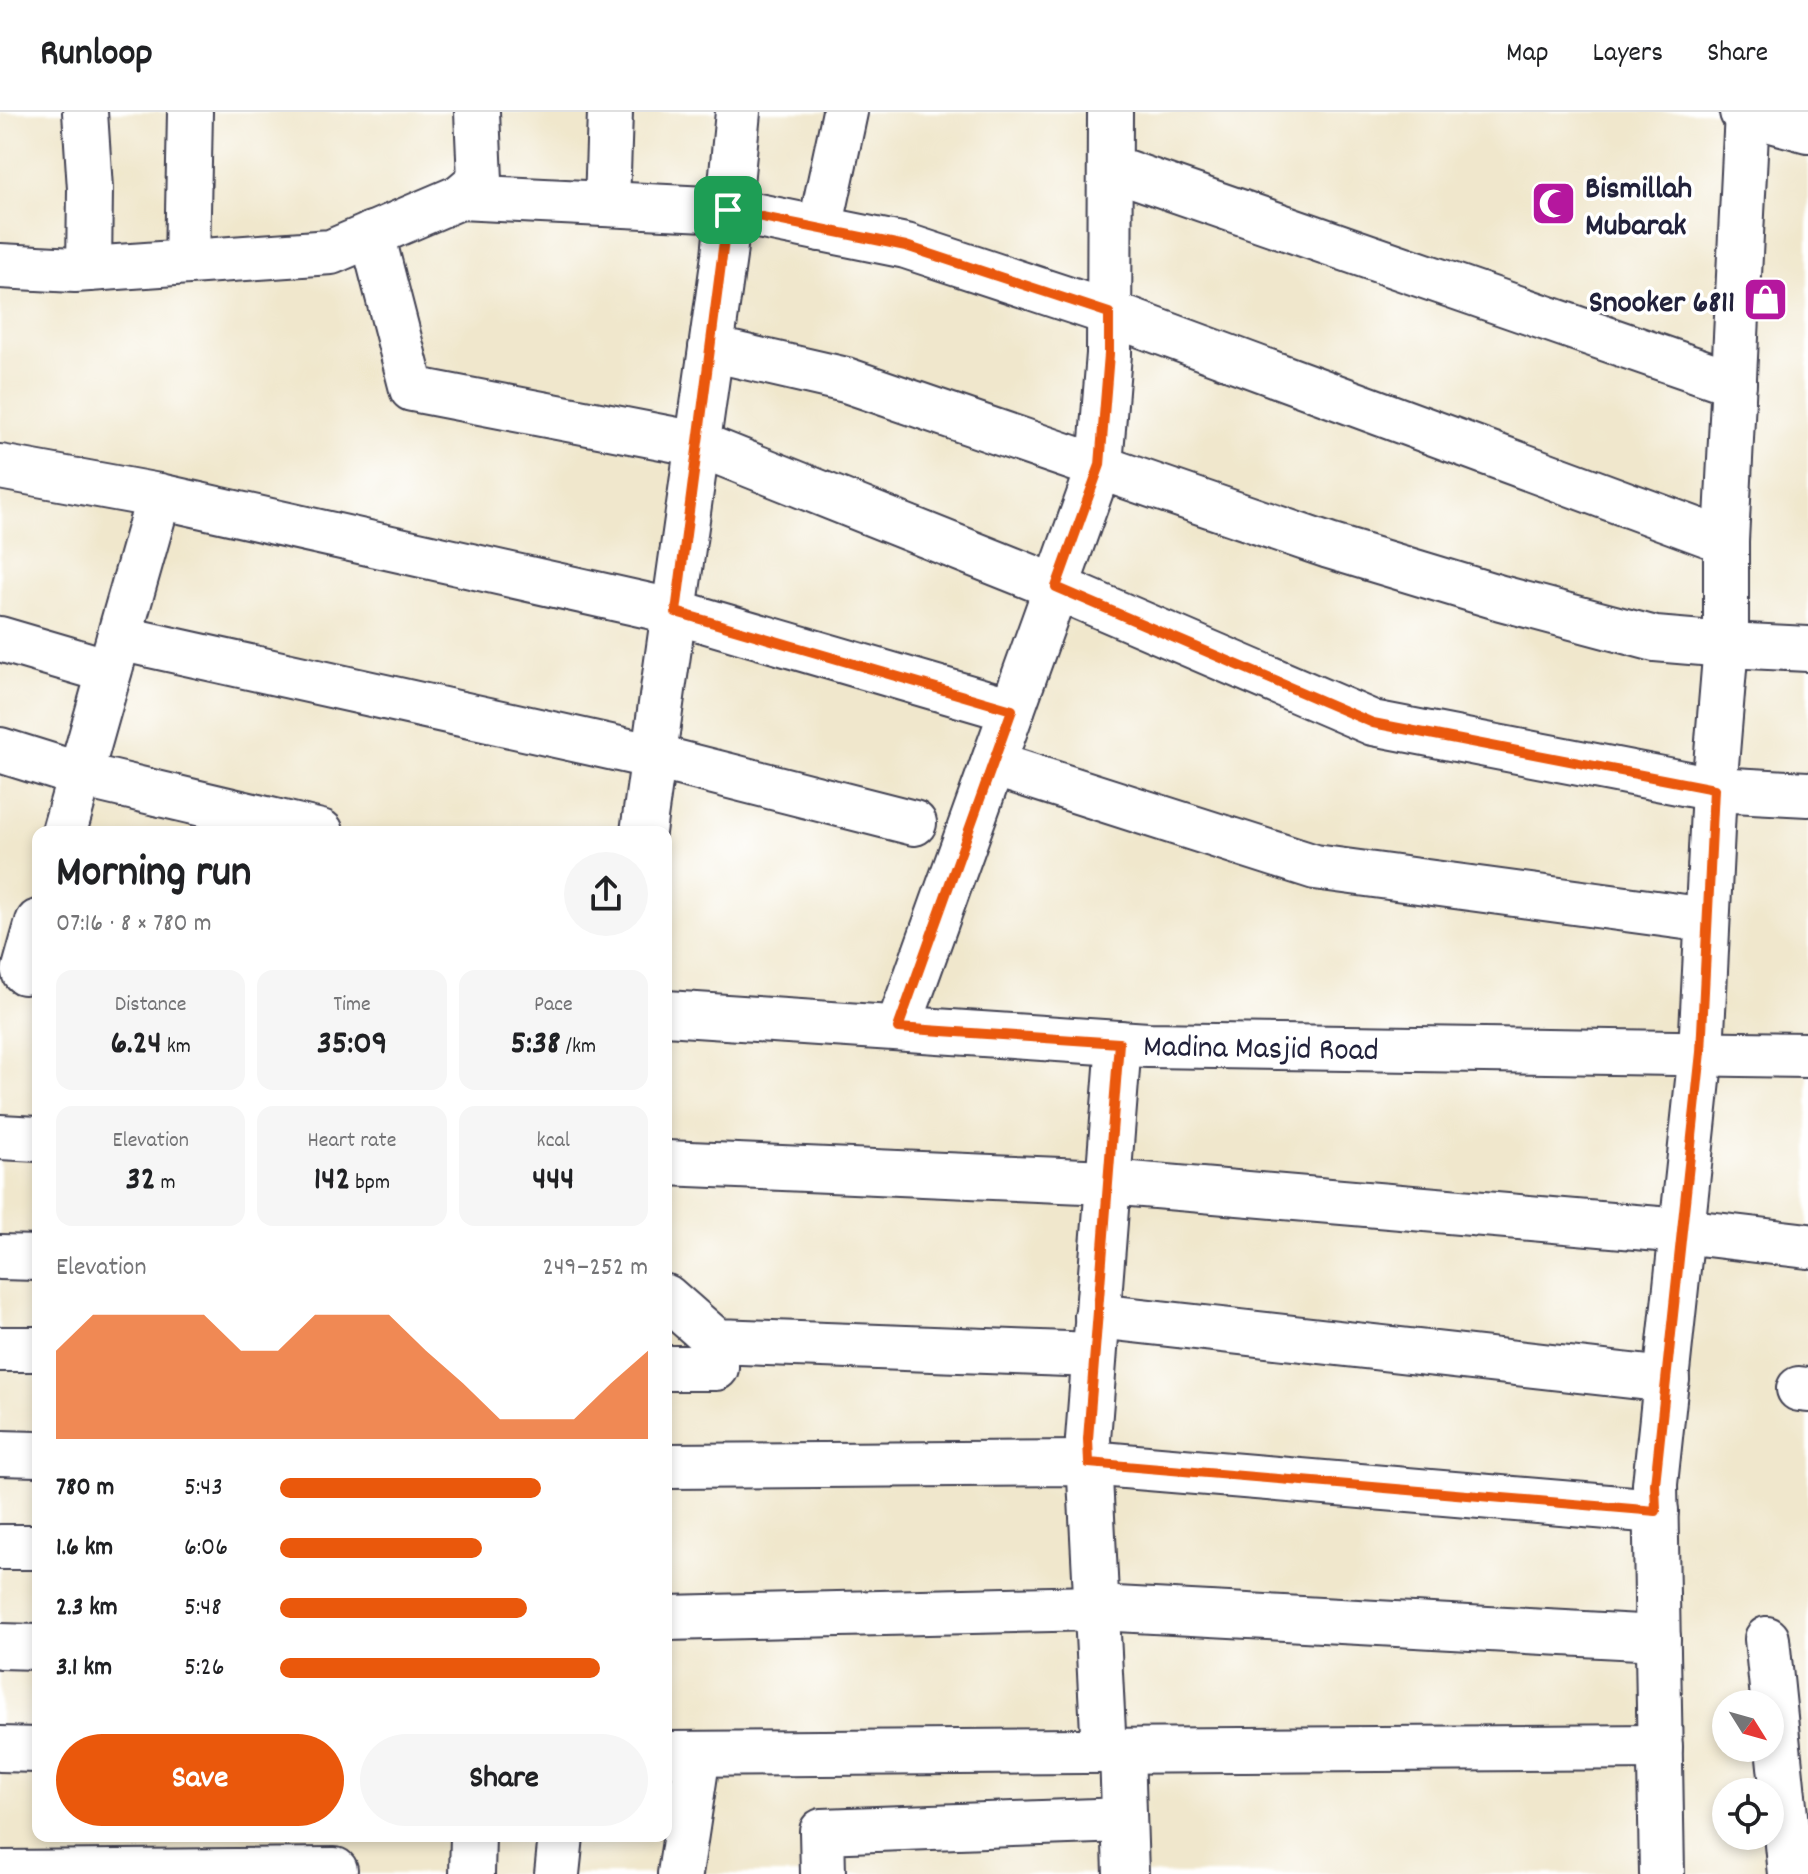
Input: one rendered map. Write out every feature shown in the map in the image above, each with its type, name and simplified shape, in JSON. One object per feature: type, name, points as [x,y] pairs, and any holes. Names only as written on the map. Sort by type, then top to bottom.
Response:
[{"type":"street","points":[[85,112],[90,189],[89,269]]},
{"type":"street","points":[[187,262],[190,112]]},
{"type":"street","points":[[0,266],[89,269],[331,252],[460,197],[480,180],[477,112]]},
{"type":"street","points":[[607,204],[610,112]]},
{"type":"street","points":[[644,826],[711,349],[738,112]]},
{"type":"street","points":[[820,229],[845,112]]},
{"type":"street","points":[[898,1028],[1100,465],[1109,354],[1110,112]]},
{"type":"street","points":[[1662,1874],[1655,1484],[1701,1052],[1714,789],[1726,645],[1726,541],[1745,112],[1808,130]]},
{"type":"street","points":[[1110,167],[1734,383]]},
{"type":"street","points":[[460,197],[728,210],[906,246],[1109,313],[1726,541]]},
{"type":"street","points":[[372,234],[412,389],[698,444],[1056,587],[1373,723],[1714,789],[1808,794]]},
{"type":"street","points":[[711,349],[846,380],[1329,546],[1501,598],[1655,639],[1808,649]]},
{"type":"street","points":[[0,467],[159,496],[676,612],[1012,710]]},
{"type":"street","points":[[66,826],[159,496]]},
{"type":"street","points":[[0,639],[114,655],[655,757],[914,823]]},
{"type":"street","points":[[0,750],[80,775],[296,826]]},
{"type":"street","points":[[993,764],[1315,867],[1707,920]]},
{"type":"street","points":[[21,972],[32,940]]},
{"type":"street","name":"Madina Masjid Road","points":[[672,1013],[1119,1043],[1808,1055]]},
{"type":"street","points":[[1119,1043],[1088,1439],[1097,1608],[1124,1820],[1126,1874]]},
{"type":"street","points":[[0,1137],[32,1139]]},
{"type":"street","points":[[672,1163],[1108,1182],[1682,1231],[1808,1246]]},
{"type":"street","points":[[0,1257],[32,1258]]},
{"type":"street","points":[[672,1302],[716,1341],[1096,1336],[1667,1380]]},
{"type":"street","points":[[672,1368],[716,1368],[716,1341]]},
{"type":"street","points":[[0,1349],[32,1349]]},
{"type":"street","points":[[0,1453],[32,1454]]},
{"type":"street","points":[[672,1466],[1089,1463],[1656,1511]]},
{"type":"street","points":[[0,1547],[32,1547]]},
{"type":"street","points":[[672,1618],[1097,1608],[1658,1638]]},
{"type":"street","points":[[1767,1639],[1791,1874]]},
{"type":"street","points":[[0,1646],[32,1647]]},
{"type":"street","points":[[680,1874],[682,1754],[1660,1747]]},
{"type":"street","points":[[0,1749],[32,1750]]},
{"type":"street","points":[[823,1874],[822,1831],[1124,1820]]},
{"type":"street","points":[[472,1874],[473,1842]]},
{"type":"street","points":[[557,1874],[560,1842]]},
{"type":"street","points":[[0,1873],[223,1872],[335,1860]]},
{"type":"place","name":"Bismillah Mubarak","points":[[1554,204]]},
{"type":"place","name":"Snooker 6811","points":[[1766,300]]},
{"type":"route","points":[[728,210],[906,246],[1109,313],[1109,354],[1100,465],[1056,587],[1373,723],[1714,789],[1701,1052],[1655,1484],[1656,1511],[1089,1463],[1088,1439],[1119,1043],[898,1028],[1012,710],[676,612],[728,210]]}]
